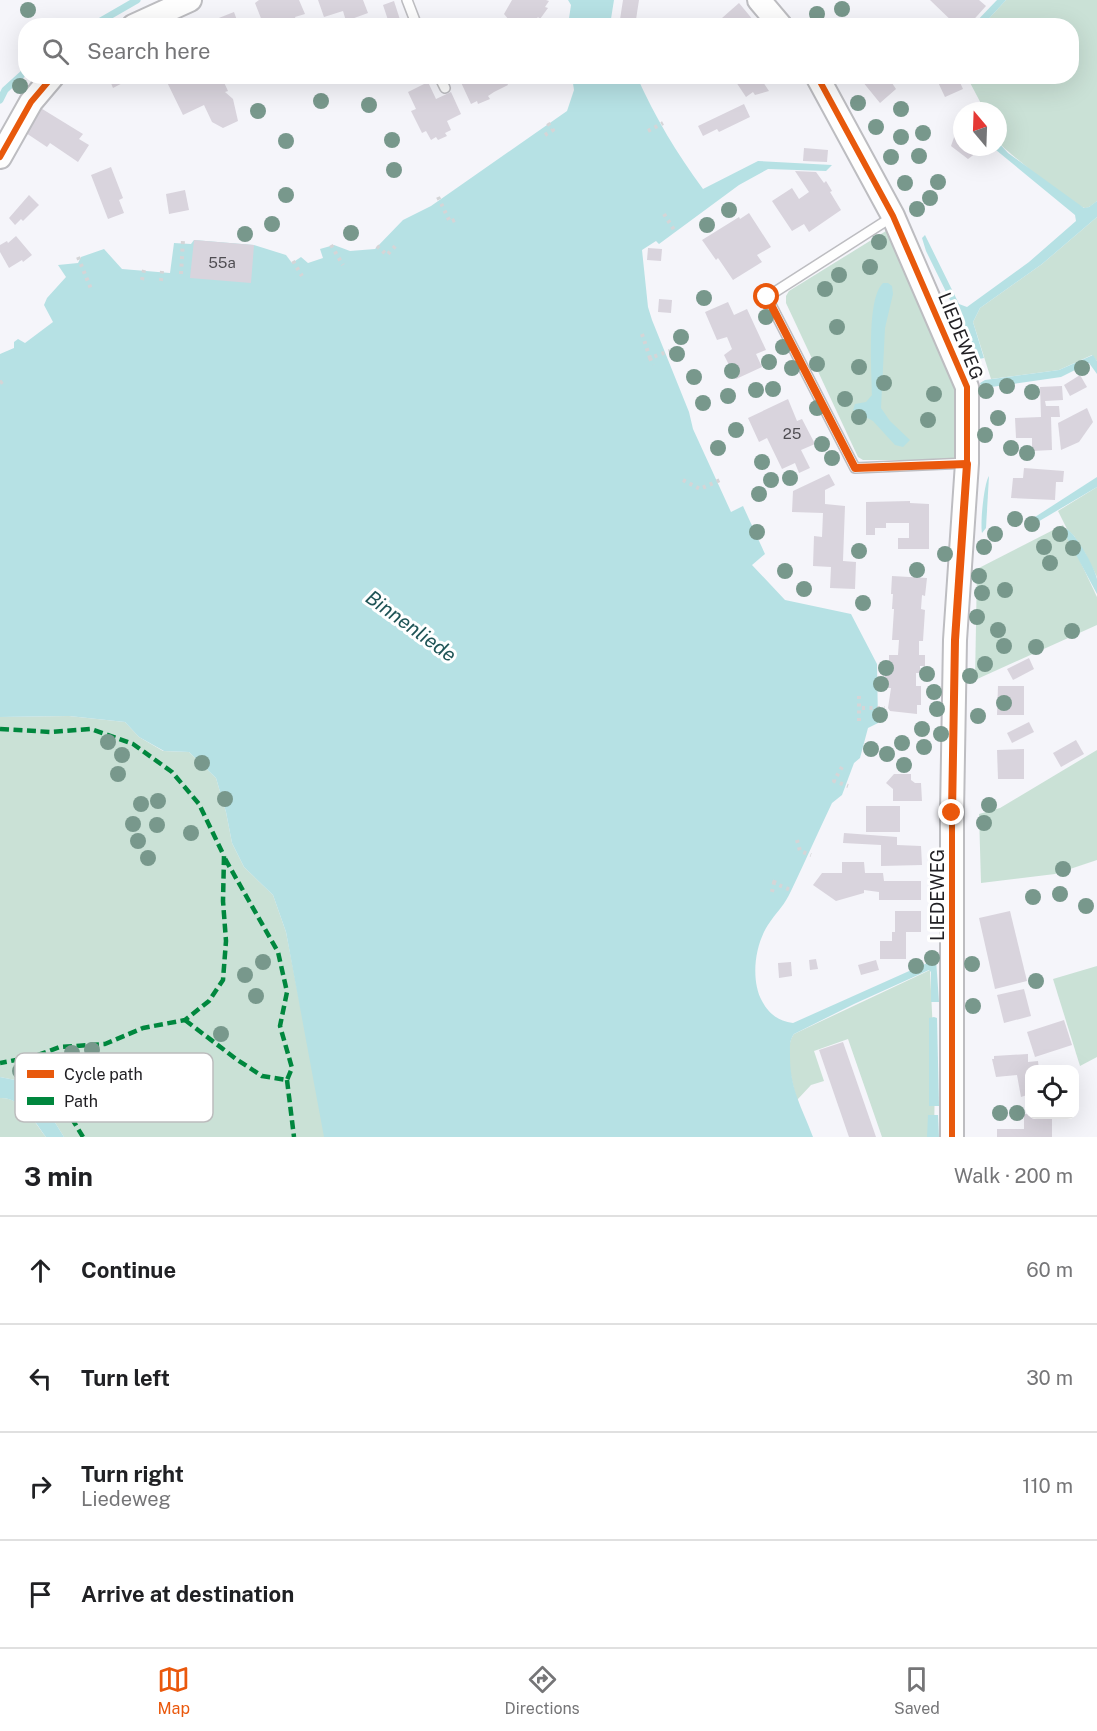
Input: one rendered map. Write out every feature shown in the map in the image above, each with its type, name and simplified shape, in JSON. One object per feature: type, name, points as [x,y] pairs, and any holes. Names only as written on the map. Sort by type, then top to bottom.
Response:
[{"type":"street","points":[[151,18],[190,0]]},
{"type":"street","points":[[759,0],[774,18]]},
{"type":"street","points":[[0,157],[31,102],[46,84]]},
{"type":"street","name":"LIEDEWEG","points":[[821,84],[893,216],[967,387],[967,464],[955,640],[952,824],[952,1137]]},
{"type":"lane","points":[[407,0],[414,18]]},
{"type":"lane","points":[[443,84],[445,88]]},
{"type":"lane","points":[[893,216],[767,297],[855,468],[967,464]]},
{"type":"path","points":[[545,135],[553,130],[547,122]]},
{"type":"path","points":[[648,131],[663,123]]},
{"type":"path","points":[[438,197],[450,222],[459,218]]},
{"type":"path","points":[[664,214],[676,233]]},
{"type":"path","points":[[181,274],[183,240]]},
{"type":"path","points":[[377,246],[387,255],[398,243]]},
{"type":"path","points":[[331,245],[343,265]]},
{"type":"path","points":[[78,257],[91,289]]},
{"type":"path","points":[[293,261],[302,276]]},
{"type":"path","points":[[142,280],[144,270]]},
{"type":"path","points":[[161,281],[162,271]]},
{"type":"path","points":[[642,334],[653,365]]},
{"type":"path","points":[[650,358],[670,351]]},
{"type":"path","points":[[683,480],[700,489],[720,480]]},
{"type":"path","points":[[859,696],[859,721]]},
{"type":"path","points":[[859,708],[885,708]]},
{"type":"path","points":[[842,766],[834,781],[848,786]]},
{"type":"path","points":[[797,840],[800,851],[811,855]]},
{"type":"path","points":[[772,892],[776,877]]},
{"type":"path","points":[[774,883],[793,891]]},
{"type":"green space","points":[[1006,0],[1097,0],[1097,201],[1085,208],[1055,189],[1007,150],[1007,102],[980,102],[971,84],[1079,84],[1079,18],[989,18]]},
{"type":"green space","points":[[1097,217],[1097,361],[1092,355],[1059,370],[991,379],[973,322],[980,308],[1042,264]]},
{"type":"green space","points":[[886,231],[943,351],[958,401],[960,460],[863,460],[858,457],[786,303],[789,291]]},
{"type":"green space","points":[[1097,487],[1097,577],[1085,553],[1067,529],[1058,511]]},
{"type":"green space","points":[[1063,525],[1097,597],[1097,625],[975,680],[977,569]]},
{"type":"green space","points":[[69,716],[125,722],[139,737],[163,751],[189,752],[216,778],[232,843],[244,867],[273,895],[286,932],[326,1137],[64,1137],[55,1122],[213,1122],[213,1053],[15,1053],[15,1080],[0,1077],[0,717]]},
{"type":"green space","points":[[1097,750],[1097,860],[1055,874],[981,883],[979,814],[1000,808]]},
{"type":"green space","points":[[1097,966],[1097,1057],[1080,1066],[1053,979]]},
{"type":"green space","points":[[930,970],[935,1075],[934,1137],[882,1137],[848,1039],[814,1051],[824,1081],[811,1085],[797,1100],[789,1057],[789,1048],[794,1034]]},
{"type":"green space","points":[[0,1098],[15,1102],[15,1122],[35,1122],[46,1137],[0,1137]]},
{"type":"water","points":[[568,0],[614,0],[611,18],[569,18],[571,5]]},
{"type":"water","points":[[997,0],[1006,0],[989,18],[980,18]]},
{"type":"water","name":"Binnenliede","points":[[573,84],[640,84],[667,135],[703,189],[758,161],[832,165],[826,171],[768,169],[739,185],[659,244],[656,241],[642,250],[648,307],[689,412],[693,429],[731,512],[743,506],[765,554],[752,565],[785,600],[851,614],[877,664],[878,723],[868,728],[860,758],[854,763],[842,795],[832,803],[784,904],[765,930],[756,961],[758,992],[774,1016],[793,1023],[936,959],[939,1002],[931,1002],[931,972],[929,970],[794,1034],[790,1047],[792,1079],[813,1137],[324,1137],[286,932],[273,895],[244,867],[232,843],[216,778],[189,752],[164,751],[139,737],[125,722],[69,716],[0,717],[0,354],[14,348],[14,342],[18,339],[25,343],[53,322],[44,305],[47,298],[66,277],[58,265],[78,263],[81,257],[104,249],[122,269],[170,273],[174,243],[191,244],[194,240],[254,245],[286,255],[292,263],[301,257],[308,263],[323,258],[320,249],[334,245],[350,251],[375,249],[403,220],[431,206],[567,111],[574,90]]},
{"type":"water","points":[[1007,152],[1084,208],[1097,201],[1097,217],[1042,264],[980,308],[973,322],[984,358],[979,359],[926,251],[922,238],[925,235],[959,304],[967,307],[1029,262],[1076,221],[1075,215],[1003,156],[1007,156]]},
{"type":"water","points":[[883,283],[892,286],[893,294],[885,328],[881,408],[890,421],[910,440],[903,447],[895,445],[873,421],[853,410],[855,404],[866,402],[872,395],[872,319],[874,304]]},
{"type":"water","points":[[1093,355],[1097,361],[1097,374],[1089,363],[1061,377],[984,388],[980,383],[985,380],[1059,370]]},
{"type":"water","points":[[989,476],[986,528],[982,533],[983,503]]},
{"type":"water","points":[[1097,477],[1097,487],[1036,523],[1035,517]]},
{"type":"water","points":[[1067,529],[1080,544],[1092,567],[1097,579],[1097,594],[1066,536],[1064,531]]},
{"type":"water","points":[[929,1018],[937,1018],[939,1106],[929,1106]]},
{"type":"water","points":[[0,1077],[15,1080],[15,1103],[0,1098]]},
{"type":"water","points":[[928,1115],[938,1115],[939,1137],[927,1137]]},
{"type":"water","points":[[35,1122],[55,1122],[64,1137],[46,1137]]},
{"type":"building","points":[[259,0],[299,0],[305,14],[295,18],[261,18],[255,3]]},
{"type":"building","points":[[318,0],[363,0],[368,13],[354,18],[345,18],[343,11],[324,17]]},
{"type":"building","points":[[512,0],[549,1],[545,7],[548,8],[541,18],[507,18],[504,14]]},
{"type":"building","points":[[623,0],[639,0],[636,18],[620,18]]},
{"type":"building","points":[[930,0],[979,0],[986,6],[975,18],[949,18]]},
{"type":"building","points":[[394,1],[399,18],[387,18],[383,5]]},
{"type":"building","points":[[739,3],[751,18],[722,18]]},
{"type":"building","points":[[234,12],[236,18],[219,18]]},
{"type":"building","points":[[168,84],[225,84],[228,91],[225,92],[233,99],[238,121],[223,128],[212,122],[204,105],[183,115]]},
{"type":"building","points":[[429,84],[436,99],[451,92],[461,114],[447,121],[451,130],[445,133],[447,136],[431,140],[426,131],[422,133],[411,111],[416,109],[408,92]]},
{"type":"building","points":[[462,84],[508,84],[488,96],[490,99],[471,104]]},
{"type":"building","points":[[737,84],[764,84],[769,91],[755,95],[753,92],[746,97]]},
{"type":"building","points":[[865,84],[893,84],[896,89],[880,103]]},
{"type":"building","points":[[939,84],[961,84],[963,89],[945,97]]},
{"type":"building","points":[[744,104],[750,117],[719,132],[717,129],[703,136],[698,126]]},
{"type":"building","points":[[39,107],[83,134],[79,139],[89,145],[78,162],[50,143],[47,147],[23,131]]},
{"type":"building","points":[[804,148],[828,150],[827,162],[803,161]]},
{"type":"building","points":[[111,167],[123,198],[119,200],[124,213],[108,219],[91,175]]},
{"type":"building","points":[[795,171],[816,172],[824,183],[826,181],[841,210],[809,232],[804,224],[792,231],[772,201],[792,188],[799,199],[809,192]]},
{"type":"building","points":[[185,190],[189,210],[169,214],[166,194]]},
{"type":"building","points":[[29,195],[39,205],[23,221],[21,219],[15,225],[9,218]]},
{"type":"building","points":[[749,213],[771,247],[757,255],[762,262],[733,280],[702,240]]},
{"type":"building","points":[[16,236],[32,255],[9,268],[0,252],[0,245],[7,241],[8,243]]},
{"type":"building","points":[[194,240],[254,245],[251,283],[190,278]]},
{"type":"building","points":[[648,248],[662,249],[661,261],[647,260]]},
{"type":"building","points":[[659,299],[672,300],[671,313],[658,312]]},
{"type":"building","points":[[728,302],[734,315],[747,309],[766,350],[756,354],[762,367],[736,379],[724,355],[732,349],[727,337],[717,340],[705,312]]},
{"type":"building","points":[[1080,375],[1087,387],[1070,396],[1064,385]]},
{"type":"building","points":[[1062,386],[1063,400],[1045,401],[1046,406],[1059,406],[1060,417],[1051,417],[1052,450],[1032,451],[1032,438],[1016,438],[1015,418],[1041,417],[1040,387]]},
{"type":"building","points":[[788,399],[797,421],[802,419],[815,444],[801,450],[810,468],[799,473],[795,463],[782,469],[767,438],[759,442],[748,418]]},
{"type":"building","points":[[1087,408],[1093,422],[1079,442],[1061,450],[1058,423]]},
{"type":"building","points":[[1024,468],[1064,471],[1063,482],[1056,482],[1055,500],[1011,498],[1013,478],[1023,478]]},
{"type":"building","points":[[829,474],[835,485],[825,490],[825,504],[845,506],[843,561],[856,562],[855,589],[830,588],[831,567],[813,566],[814,536],[822,537],[823,513],[792,512],[793,491]]},
{"type":"building","points":[[910,501],[910,503],[929,504],[929,549],[898,549],[898,538],[909,538],[909,523],[886,523],[886,528],[875,528],[875,535],[866,535],[866,502]]},
{"type":"building","points":[[892,576],[927,578],[921,609],[925,610],[923,641],[919,641],[919,655],[925,655],[925,666],[920,666],[920,673],[916,673],[916,686],[921,686],[921,705],[917,705],[917,714],[890,711],[888,708],[891,688],[885,688],[885,672],[889,672],[889,655],[898,655],[899,640],[892,640],[894,609],[892,609],[893,594],[891,594]]},
{"type":"building","points":[[1029,658],[1034,669],[1013,680],[1007,669]]},
{"type":"building","points":[[998,686],[1024,686],[1024,715],[997,715]]},
{"type":"building","points":[[1029,722],[1034,732],[1012,743],[1007,733]]},
{"type":"building","points":[[1076,740],[1084,754],[1061,767],[1053,753]]},
{"type":"building","points":[[1024,749],[1024,779],[998,779],[997,750]]},
{"type":"building","points":[[894,774],[911,774],[911,780],[921,783],[922,801],[893,801],[893,789],[886,783]]},
{"type":"building","points":[[866,806],[900,806],[900,832],[866,832]]},
{"type":"building","points":[[844,833],[897,837],[897,845],[921,846],[922,865],[881,866],[881,845],[843,843]]},
{"type":"building","points":[[842,862],[864,862],[865,873],[883,873],[884,881],[921,881],[921,900],[879,900],[879,892],[864,890],[864,893],[836,901],[813,885],[822,873],[842,873]]},
{"type":"building","points":[[895,911],[921,911],[921,932],[906,932],[906,959],[880,959],[880,941],[892,941],[892,932],[895,932]]},
{"type":"building","points":[[1010,911],[1027,981],[995,989],[979,918]]},
{"type":"building","points":[[816,959],[818,969],[810,970],[809,960]]},
{"type":"building","points":[[876,960],[879,970],[861,975],[858,965]]},
{"type":"building","points":[[791,962],[792,976],[779,978],[778,963]]},
{"type":"building","points":[[1024,989],[1031,1016],[1004,1023],[997,995]]},
{"type":"building","points":[[1064,1020],[1072,1045],[1035,1057],[1027,1032]]},
{"type":"building","points":[[843,1042],[876,1137],[849,1137],[819,1050]]},
{"type":"building","points":[[1028,1054],[1028,1062],[1038,1061],[1038,1065],[1025,1065],[1025,1096],[1021,1097],[1017,1075],[996,1077],[992,1059],[994,1056]]},
{"type":"building","points":[[1024,1114],[1025,1119],[1052,1119],[1052,1137],[997,1137],[997,1129],[1024,1129]]},
{"type":"waterway","points":[[106,18],[137,0]]},
{"type":"waterway","points":[[0,100],[5,90],[18,78]]},
{"type":"marked path","points":[[0,729],[51,732],[91,729],[133,744],[172,772],[199,804],[224,856],[223,901],[226,941],[223,980],[209,1001],[185,1020],[143,1028],[105,1044],[60,1047],[43,1053]]},
{"type":"marked path","points":[[185,1020],[262,1076],[287,1080],[292,1068],[280,1026],[287,992],[278,952],[224,857]]},
{"type":"marked path","points":[[0,1063],[15,1060]]},
{"type":"marked path","points":[[287,1080],[294,1137]]},
{"type":"marked path","points":[[74,1122],[83,1137]]},
{"type":"cycle path","points":[[0,157],[31,102],[46,84]]},
{"type":"cycle path","points":[[821,84],[893,216],[967,387],[967,463],[955,640],[952,813],[952,1137]]},
{"type":"route","points":[[767,297],[855,468],[967,464],[955,640],[952,813]]}]
